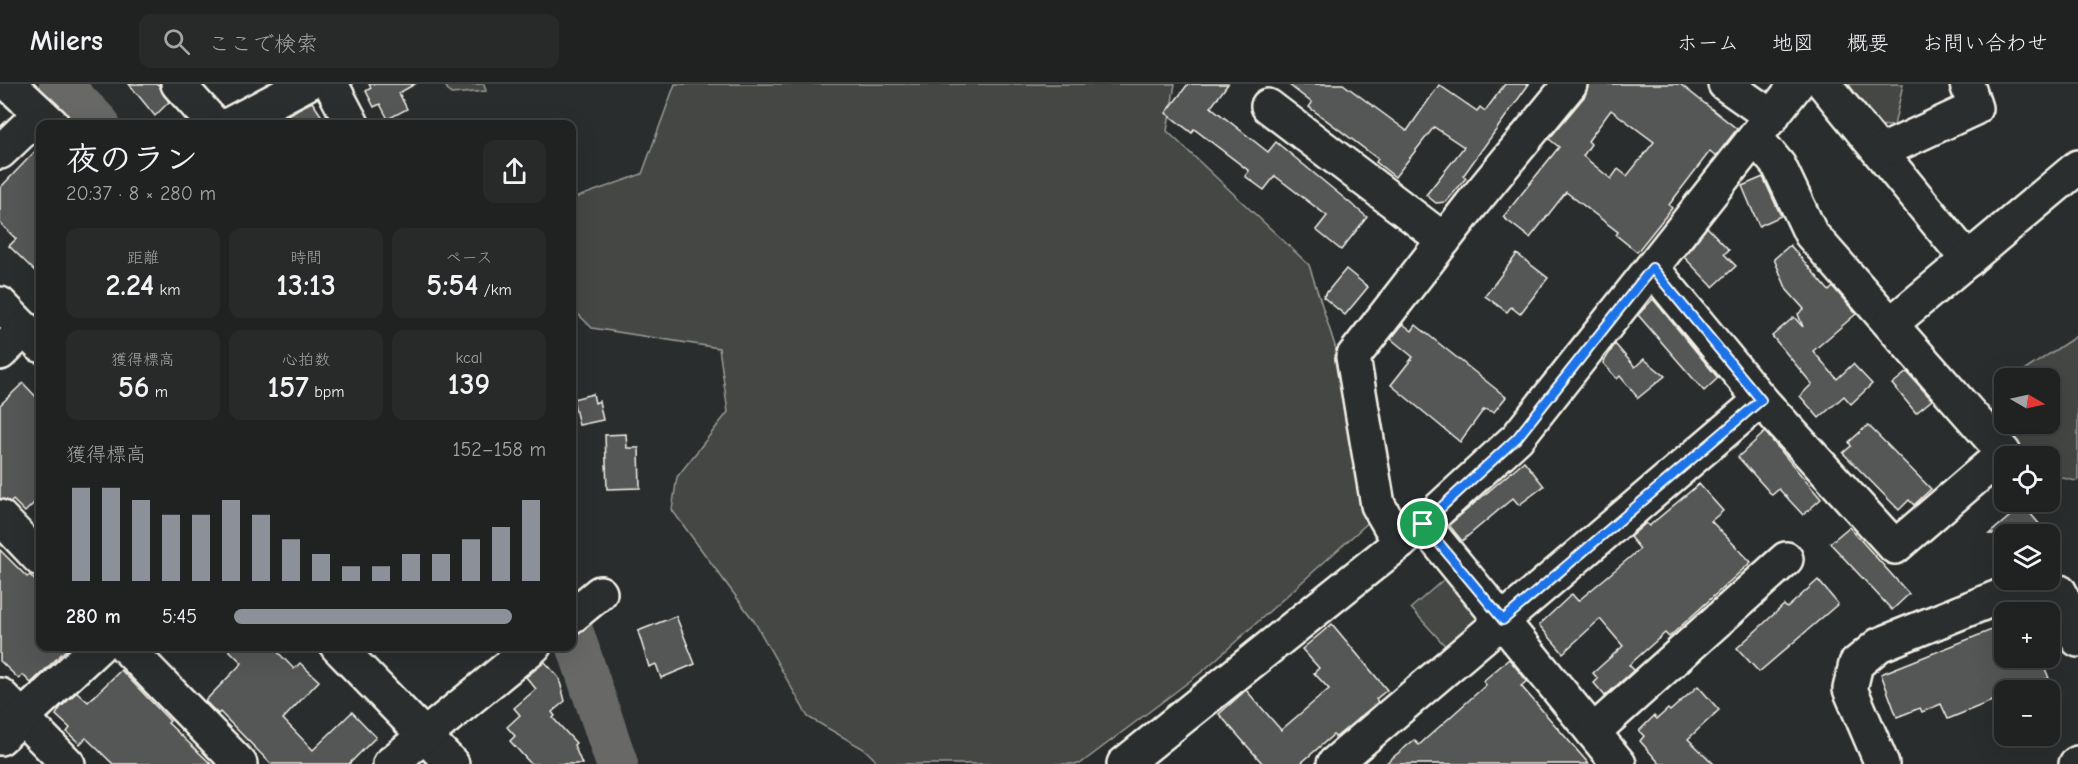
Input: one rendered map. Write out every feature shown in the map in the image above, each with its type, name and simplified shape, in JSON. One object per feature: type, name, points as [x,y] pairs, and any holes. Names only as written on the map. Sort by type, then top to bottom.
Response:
[{"type":"street","points":[[9,84],[46,119]]},
{"type":"street","points":[[178,84],[210,120]]},
{"type":"street","points":[[238,120],[306,84]]},
{"type":"street","points":[[331,84],[350,120]]},
{"type":"street","points":[[1570,84],[1353,357],[1378,505],[1503,620],[1619,764]]},
{"type":"street","points":[[1652,268],[1761,400],[1894,547],[2004,453],[1812,234],[1779,166],[1764,128],[1725,84]]},
{"type":"street","points":[[1124,764],[1411,534],[1517,438],[1797,84]]},
{"type":"street","points":[[1824,84],[1968,260]]},
{"type":"street","points":[[1880,152],[1975,108],[1967,84]]},
{"type":"street","points":[[1268,106],[1444,240]]},
{"type":"street","points":[[0,153],[36,126]]},
{"type":"street","points":[[1891,324],[2078,167]]},
{"type":"street","points":[[0,304],[33,337],[0,353]]},
{"type":"street","points":[[1334,764],[1761,400]]},
{"type":"street","points":[[0,517],[36,555]]},
{"type":"street","points":[[1593,732],[1785,558]]},
{"type":"street","points":[[1882,764],[1850,689],[1856,664],[1879,645],[2016,590],[2060,592],[2078,640]]},
{"type":"street","points":[[576,613],[600,593]]},
{"type":"street","points":[[68,764],[8,717],[93,651]]},
{"type":"street","points":[[130,651],[240,764]]},
{"type":"street","points":[[342,651],[452,764]]},
{"type":"street","points":[[390,764],[528,651]]},
{"type":"shaded area","points":[[444,84],[484,84],[486,91],[451,94]]},
{"type":"shaded area","points":[[675,84],[1175,84],[1167,131],[1309,265],[1344,374],[1372,519],[1203,671],[1080,764],[880,764],[864,749],[808,717],[754,621],[672,510],[677,477],[728,412],[719,348],[592,328],[576,312],[576,198],[642,174]]},
{"type":"shaded area","points":[[1849,84],[1903,84],[1894,126],[1876,125]]},
{"type":"shaded area","points":[[2078,335],[2078,480],[2076,481],[2060,477],[2060,446],[2001,446],[1993,441],[1994,390],[1994,434],[2060,434],[2060,368],[2028,368]]},
{"type":"shaded area","points":[[1451,573],[1486,617],[1448,649],[1411,608]]},
{"type":"building","points":[[129,84],[158,84],[169,102],[155,116]]},
{"type":"building","points":[[369,84],[415,84],[399,93],[407,109],[388,119],[380,104],[374,107],[366,91],[371,88]]},
{"type":"building","points":[[1188,84],[1228,84],[1211,107],[1268,152],[1276,142],[1367,217],[1341,250],[1316,230],[1327,216],[1275,176],[1264,190],[1245,176],[1249,171],[1194,129],[1192,133],[1166,113]]},
{"type":"building","points":[[1288,84],[1343,84],[1407,131],[1439,85],[1477,111],[1480,107],[1485,111],[1505,84],[1529,84],[1463,176],[1466,178],[1446,202],[1436,203],[1426,195],[1464,147],[1434,127],[1395,177],[1376,162],[1378,159],[1309,107],[1312,103]]},
{"type":"building","points":[[1588,84],[1680,84],[1737,129],[1716,156],[1710,151],[1669,205],[1672,208],[1637,252],[1616,235],[1618,232],[1566,192],[1530,238],[1503,217],[1559,147],[1549,139],[1585,96]],"holes":[[[1611,110],[1654,142],[1627,176],[1618,169],[1611,179],[1583,156],[1591,144],[1588,141]]]},
{"type":"building","points":[[312,102],[324,120],[281,120]]},
{"type":"building","points":[[36,150],[36,272],[9,246],[16,239],[0,223],[0,188]]},
{"type":"building","points":[[1763,177],[1781,216],[1759,226],[1742,186]]},
{"type":"building","points":[[1707,227],[1729,250],[1724,254],[1736,266],[1713,287],[1684,257]]},
{"type":"building","points":[[1790,245],[1829,291],[1833,287],[1856,314],[1813,351],[1837,379],[1853,364],[1872,384],[1851,404],[1844,396],[1819,418],[1800,396],[1812,384],[1772,336],[1794,317],[1803,327],[1798,314],[1804,309],[1787,290],[1774,259]]},
{"type":"building","points":[[1517,254],[1548,278],[1520,314],[1511,307],[1507,312],[1485,296]]},
{"type":"building","points":[[1346,269],[1368,287],[1345,315],[1323,297]]},
{"type":"building","points":[[1653,299],[1718,378],[1704,391],[1638,315]]},
{"type":"building","points":[[1403,324],[1412,331],[1416,325],[1506,397],[1494,412],[1484,409],[1460,442],[1391,385],[1413,357],[1391,339]]},
{"type":"building","points":[[1615,344],[1635,367],[1644,359],[1665,376],[1638,398],[1620,376],[1617,379],[1603,363]]},
{"type":"building","points":[[1907,372],[1932,400],[1916,413],[1892,384]]},
{"type":"building","points":[[23,383],[36,397],[36,501],[25,512],[13,500],[11,502],[0,499],[0,405]]},
{"type":"building","points":[[593,394],[595,403],[599,401],[603,420],[579,425],[576,398]]},
{"type":"building","points":[[1868,425],[1931,489],[1914,505],[1909,500],[1899,510],[1843,453],[1851,446],[1849,442]]},
{"type":"building","points":[[1765,432],[1821,499],[1803,515],[1779,489],[1772,495],[1738,457]]},
{"type":"building","points":[[626,434],[627,448],[639,448],[640,488],[607,489],[605,435]]},
{"type":"building","points":[[1524,461],[1544,486],[1519,505],[1513,498],[1462,541],[1449,525]]},
{"type":"building","points":[[1699,484],[1723,511],[1711,521],[1751,562],[1669,637],[1665,633],[1629,665],[1634,670],[1605,696],[1594,683],[1598,679],[1593,673],[1623,646],[1600,619],[1563,653],[1539,625],[1572,594],[1578,601],[1640,549],[1630,537],[1646,523],[1649,526]]},
{"type":"building","points":[[2015,512],[2029,512],[2039,524],[2001,524]]},
{"type":"building","points":[[1849,527],[1909,594],[1892,610],[1830,543]]},
{"type":"building","points":[[0,550],[27,577],[30,575],[36,582],[36,651],[65,651],[31,683],[23,675],[19,679],[0,661]]},
{"type":"building","points":[[1818,580],[1838,604],[1759,672],[1737,648],[1784,605],[1787,608]]},
{"type":"building","points":[[676,616],[695,664],[661,678],[656,664],[649,667],[638,631]]},
{"type":"building","points":[[1332,624],[1387,690],[1376,699],[1378,702],[1336,737],[1333,735],[1300,764],[1263,764],[1219,714],[1246,690],[1281,730],[1329,689],[1314,673],[1319,668],[1302,649]]},
{"type":"building","points":[[1994,629],[1994,668],[2045,668],[2049,678],[2044,680],[1994,680],[1994,700],[1948,719],[1941,704],[1922,712],[1920,708],[1897,717],[1881,674]]},
{"type":"building","points":[[230,651],[277,651],[294,669],[300,663],[319,681],[283,719],[313,750],[352,712],[376,737],[349,764],[271,764],[220,712],[218,714],[205,701],[242,663]]},
{"type":"building","points":[[1509,659],[1527,681],[1521,686],[1589,764],[1385,764],[1414,740],[1419,745],[1486,685],[1483,681]]},
{"type":"building","points":[[545,662],[559,678],[565,701],[552,712],[555,716],[553,718],[576,743],[574,745],[582,764],[531,764],[510,741],[515,736],[507,727],[520,715],[514,708],[536,689],[526,677]]},
{"type":"building","points":[[121,670],[170,721],[168,723],[211,764],[113,764],[86,738],[80,744],[67,732],[70,728],[56,715],[60,708],[77,692],[88,702]]},
{"type":"building","points":[[1698,686],[1719,710],[1688,739],[1714,764],[1660,764],[1640,741],[1644,736],[1639,731],[1654,716],[1657,719],[1668,709],[1670,711]]},
{"type":"waterway","points":[[60,84],[95,120]]},
{"type":"waterway","points":[[576,642],[617,764]]},
{"type":"route","points":[[1652,268],[1761,400],[1503,620],[1423,524],[1517,438],[1652,268]]}]
